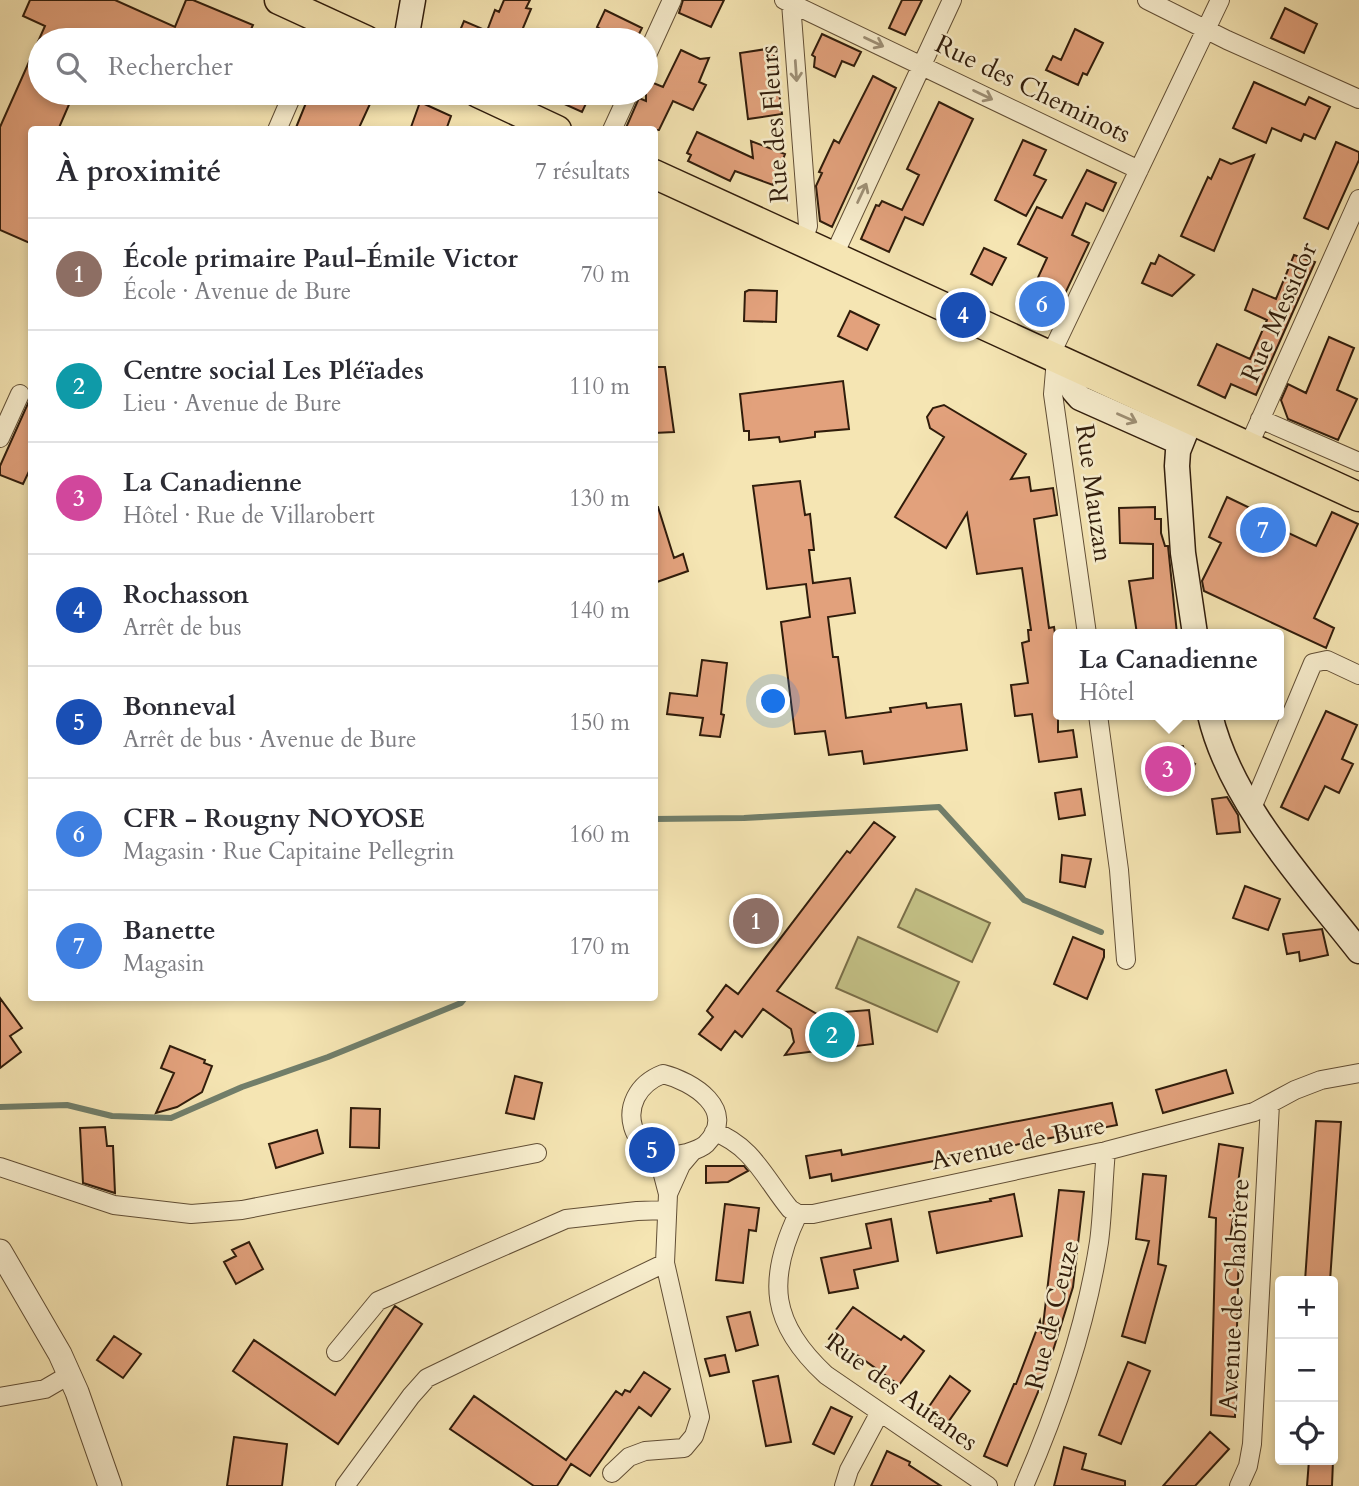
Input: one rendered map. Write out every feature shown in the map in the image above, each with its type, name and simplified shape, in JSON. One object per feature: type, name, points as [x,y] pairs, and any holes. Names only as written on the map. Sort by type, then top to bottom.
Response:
[{"type":"main road","points":[[279,0],[316,28]]},
{"type":"main road","points":[[408,28],[413,0]]},
{"type":"main road","points":[[504,105],[548,126]]},
{"type":"main road","points":[[658,176],[1056,359],[1185,432],[1248,447],[1359,497]]},
{"type":"main road","points":[[1185,432],[1177,466],[1183,553],[1194,629]]},
{"type":"main road","points":[[1211,720],[1214,733],[1235,780],[1252,808],[1280,850],[1359,951]]},
{"type":"street","points":[[658,31],[672,0]]},
{"type":"street","points":[[834,255],[952,0]]},
{"type":"street","points":[[1147,0],[1359,99]]},
{"type":"street","points":[[1056,359],[1139,170],[1220,0]]},
{"type":"street","name":"Rue des Cheminots","points":[[789,1],[1139,170]]},
{"type":"street","name":"Rue des Fleurs","points":[[789,1],[808,226],[803,241]]},
{"type":"street","points":[[279,126],[288,105]]},
{"type":"street","points":[[614,126],[623,105]]},
{"type":"street","name":"Rue Messidor","points":[[1248,447],[1359,199]]},
{"type":"street","name":"Rue Mauzan","points":[[1056,359],[1053,394],[1086,629]]},
{"type":"street","points":[[0,438],[20,394]]},
{"type":"street","points":[[1260,419],[1359,462]]},
{"type":"street","points":[[1317,478],[1331,450]]},
{"type":"street","points":[[1252,808],[1313,663],[1327,660],[1359,675]]},
{"type":"street","points":[[1099,720],[1119,870],[1126,960]]},
{"type":"street","name":"Avenue de Bure","points":[[798,1214],[822,1213],[1106,1152],[1254,1112],[1295,1090],[1321,1080],[1359,1073]]},
{"type":"street","points":[[663,1074],[675,1077],[704,1092],[715,1109],[714,1132],[705,1145],[692,1152],[673,1155],[657,1152],[639,1141],[634,1132],[631,1110],[641,1087],[650,1080],[663,1074]]},
{"type":"street","name":"Avenue de Chabriere","points":[[1239,1486],[1248,1466],[1252,1444],[1270,1104]]},
{"type":"street","points":[[714,1132],[749,1153],[781,1199],[798,1214]]},
{"type":"street","points":[[612,1473],[629,1457],[645,1451],[684,1448],[694,1436],[700,1417],[665,1263],[668,1202],[657,1152]]},
{"type":"street","points":[[668,1202],[681,1165],[692,1152]]},
{"type":"street","name":"Rue de Ceuze","points":[[1024,1486],[1048,1429],[1084,1313],[1099,1241],[1106,1152]]},
{"type":"street","points":[[0,1167],[114,1205],[191,1214],[242,1210],[537,1153]]},
{"type":"street","points":[[336,1352],[378,1301],[566,1219],[636,1211],[668,1202]]},
{"type":"street","name":"Rue des Autanes","points":[[798,1214],[786,1243],[777,1286],[779,1304],[786,1323],[808,1359],[826,1376],[988,1486]]},
{"type":"street","points":[[0,1251],[42,1321],[69,1374],[110,1486]]},
{"type":"street","points":[[345,1486],[427,1378],[665,1263]]},
{"type":"street","points":[[0,1397],[45,1389],[69,1374]]},
{"type":"street","points":[[844,1486],[849,1470],[880,1412]]},
{"type":"shaded area","points":[[916,889],[990,923],[972,962],[898,927]]},
{"type":"shaded area","points":[[858,937],[959,982],[937,1032],[836,988]]},
{"type":"building","points":[[30,0],[115,0],[175,27],[186,0],[193,0],[253,25],[252,28],[44,28],[45,26],[23,16]]},
{"type":"building","points":[[504,0],[530,0],[526,8],[531,9],[523,28],[488,28],[495,10],[499,12]]},
{"type":"building","points":[[683,0],[724,0],[711,27],[679,13]]},
{"type":"building","points":[[902,0],[922,0],[905,35],[889,28]]},
{"type":"building","points":[[1285,8],[1317,24],[1304,53],[1271,38]]},
{"type":"building","points":[[605,10],[642,28],[599,28]]},
{"type":"building","points":[[464,21],[480,28],[461,28]]},
{"type":"building","points":[[1075,29],[1103,43],[1087,75],[1083,73],[1078,85],[1046,70],[1053,56],[1061,60]]},
{"type":"building","points":[[822,34],[861,52],[854,66],[842,61],[835,77],[814,67],[815,57],[812,55]]},
{"type":"building","points":[[773,48],[782,114],[748,119],[740,53]]},
{"type":"building","points":[[681,50],[700,59],[709,58],[699,82],[706,85],[693,110],[673,101],[659,130],[658,126],[627,126],[636,105],[658,105],[658,85],[663,87]]},
{"type":"building","points":[[28,64],[28,105],[69,105],[60,126],[28,126],[28,242],[0,230],[0,127]]},
{"type":"building","points":[[873,76],[896,88],[832,227],[820,221],[816,186],[822,173],[819,172],[834,140],[839,143]]},
{"type":"building","points":[[1254,82],[1305,105],[1309,97],[1330,107],[1315,139],[1304,134],[1301,141],[1272,128],[1266,143],[1233,128]]},
{"type":"building","points":[[939,102],[973,119],[923,225],[905,217],[889,252],[861,239],[876,205],[879,206],[882,201],[902,210],[919,175],[907,169]]},
{"type":"building","points":[[305,105],[369,105],[360,126],[297,126]]},
{"type":"building","points":[[419,105],[427,105],[451,116],[447,126],[411,126]]},
{"type":"building","points":[[567,105],[585,105],[582,112]]},
{"type":"building","points":[[697,132],[753,158],[751,141],[785,154],[773,185],[735,171],[730,181],[688,161],[691,155],[687,153]]},
{"type":"building","points":[[1023,140],[1046,150],[1034,175],[1046,180],[1026,216],[995,200]]},
{"type":"building","points":[[1336,142],[1359,152],[1359,160],[1328,229],[1304,218]]},
{"type":"building","points":[[1254,155],[1214,251],[1181,236],[1208,177],[1211,179],[1220,159],[1231,164]]},
{"type":"building","points":[[1087,170],[1116,183],[1103,211],[1086,203],[1072,235],[1089,243],[1052,321],[1024,308],[1047,258],[1018,244],[1037,207],[1062,218]]},
{"type":"building","points":[[984,248],[1006,258],[992,285],[971,274]]},
{"type":"building","points":[[1159,255],[1194,275],[1172,296],[1142,283],[1151,263],[1155,264]]},
{"type":"building","points":[[1294,255],[1315,262],[1256,395],[1231,384],[1225,398],[1198,385],[1217,344],[1250,359],[1267,320],[1245,310],[1253,289],[1276,299]]},
{"type":"building","points":[[777,291],[776,322],[744,321],[745,292]]},
{"type":"building","points":[[850,311],[879,325],[867,350],[838,336]]},
{"type":"building","points":[[1329,337],[1354,348],[1337,390],[1357,399],[1338,440],[1288,419],[1281,400],[1288,384],[1306,393]]},
{"type":"building","points":[[658,367],[665,367],[674,432],[658,433]]},
{"type":"building","points":[[843,381],[849,429],[815,432],[815,437],[780,442],[779,437],[749,440],[749,431],[744,431],[740,394]]},
{"type":"building","points":[[28,403],[28,473],[23,484],[0,475],[0,466]]},
{"type":"building","points":[[944,405],[1026,454],[1011,479],[1029,477],[1031,491],[1053,488],[1057,515],[1034,519],[1049,628],[1054,629],[1053,720],[1058,720],[1058,732],[1073,730],[1077,757],[1039,762],[1032,714],[1015,716],[1011,685],[1028,683],[1022,643],[1029,641],[1028,630],[1031,630],[1022,568],[977,574],[967,513],[946,548],[895,517],[944,437],[930,428],[927,417],[933,408]]},
{"type":"building","points":[[800,481],[805,515],[810,514],[814,550],[809,550],[813,583],[850,578],[855,613],[828,617],[833,657],[838,657],[846,718],[891,712],[890,708],[926,703],[927,708],[961,704],[967,750],[864,764],[862,751],[829,755],[825,731],[795,734],[781,622],[810,617],[806,584],[767,589],[753,486]]},
{"type":"building","points":[[1227,497],[1250,508],[1248,514],[1316,546],[1332,512],[1358,524],[1314,618],[1334,628],[1326,648],[1204,591],[1202,581],[1221,543],[1209,537]]},
{"type":"building","points":[[658,507],[674,558],[683,554],[688,571],[658,582]]},
{"type":"building","points":[[1155,507],[1155,519],[1161,519],[1161,533],[1165,546],[1168,546],[1176,629],[1136,629],[1129,581],[1153,578],[1153,544],[1120,543],[1119,508]]},
{"type":"building","points":[[702,660],[727,663],[720,737],[700,735],[703,718],[667,714],[670,693],[697,696]]},
{"type":"building","points":[[1326,711],[1357,725],[1342,759],[1353,764],[1339,793],[1325,786],[1308,820],[1281,807]]},
{"type":"building","points":[[1183,746],[1186,759],[1195,764],[1185,781],[1149,786],[1155,770],[1150,758],[1154,749]]},
{"type":"building","points":[[1081,789],[1085,815],[1059,819],[1055,793]]},
{"type":"building","points":[[1227,797],[1238,815],[1240,832],[1217,834],[1212,799]]},
{"type":"building","points":[[874,822],[895,837],[777,991],[817,1014],[869,1010],[873,1044],[785,1055],[794,1042],[791,1029],[763,1009],[742,1037],[735,1031],[721,1050],[699,1034],[713,1017],[707,1011],[726,985],[738,994],[847,851],[850,853]]},
{"type":"building","points":[[1062,855],[1091,859],[1085,887],[1060,882]]},
{"type":"building","points":[[1245,886],[1280,899],[1268,930],[1233,918]]},
{"type":"building","points":[[1322,929],[1328,955],[1300,961],[1299,952],[1287,954],[1283,934]]},
{"type":"building","points":[[1073,937],[1104,950],[1104,957],[1087,999],[1054,984]]},
{"type":"building","points":[[0,998],[22,1028],[10,1036],[21,1052],[0,1068]]},
{"type":"building","points":[[170,1046],[205,1060],[204,1063],[212,1066],[202,1092],[177,1107],[156,1113],[174,1073],[161,1068]]},
{"type":"building","points":[[1226,1070],[1233,1093],[1163,1113],[1156,1090]]},
{"type":"building","points":[[515,1076],[542,1083],[534,1119],[506,1113]]},
{"type":"building","points":[[1112,1103],[1117,1125],[832,1181],[831,1174],[810,1178],[806,1156],[841,1150],[842,1155]]},
{"type":"building","points":[[351,1108],[380,1109],[379,1148],[350,1147]]},
{"type":"building","points":[[1316,1121],[1341,1122],[1330,1276],[1305,1276]]},
{"type":"building","points":[[105,1127],[107,1146],[113,1146],[115,1193],[83,1183],[80,1128]]},
{"type":"building","points":[[317,1130],[323,1153],[276,1168],[269,1144]]},
{"type":"building","points":[[1219,1144],[1243,1148],[1230,1240],[1239,1240],[1235,1417],[1211,1415],[1216,1218],[1209,1217]]},
{"type":"building","points":[[706,1166],[744,1166],[748,1171],[728,1182],[706,1183]]},
{"type":"building","points":[[1143,1174],[1166,1176],[1158,1264],[1166,1266],[1145,1343],[1122,1336],[1149,1241],[1136,1239]]},
{"type":"building","points":[[1059,1190],[1084,1192],[1073,1287],[1046,1373],[1007,1466],[984,1456],[1040,1321],[1042,1334]]},
{"type":"building","points":[[1014,1194],[1022,1236],[937,1253],[929,1212]]},
{"type":"building","points":[[725,1204],[759,1208],[756,1231],[749,1230],[743,1283],[716,1280]]},
{"type":"building","points":[[891,1219],[898,1261],[854,1270],[858,1288],[829,1293],[821,1258],[871,1248],[866,1224]]},
{"type":"building","points":[[249,1242],[263,1269],[236,1284],[224,1262],[236,1256],[232,1250]]},
{"type":"building","points":[[395,1306],[422,1324],[338,1444],[233,1371],[254,1340],[335,1395]]},
{"type":"building","points":[[853,1307],[901,1340],[904,1336],[924,1351],[899,1385],[829,1339]]},
{"type":"building","points":[[750,1312],[758,1345],[736,1351],[727,1317]]},
{"type":"building","points":[[114,1336],[141,1354],[123,1378],[97,1360]]},
{"type":"building","points":[[725,1355],[729,1372],[710,1376],[705,1359]]},
{"type":"building","points":[[1128,1362],[1150,1371],[1121,1444],[1099,1435]]},
{"type":"building","points":[[644,1372],[670,1389],[651,1416],[639,1407],[590,1476],[571,1464],[557,1486],[534,1486],[450,1429],[474,1396],[566,1460],[616,1391],[622,1395],[625,1390],[630,1392]]},
{"type":"building","points":[[778,1376],[791,1442],[766,1446],[753,1381]]},
{"type":"building","points":[[950,1376],[970,1391],[946,1425],[926,1411]]},
{"type":"building","points":[[831,1407],[852,1417],[834,1454],[813,1444]]},
{"type":"building","points":[[1210,1432],[1229,1449],[1195,1486],[1163,1486]]},
{"type":"building","points":[[234,1437],[287,1444],[282,1486],[227,1486]]},
{"type":"building","points":[[1064,1447],[1086,1454],[1082,1469],[1125,1481],[1125,1486],[1054,1486]]},
{"type":"building","points":[[887,1451],[910,1462],[909,1465],[941,1486],[871,1486]]},
{"type":"building","points":[[1309,1465],[1333,1465],[1332,1486],[1307,1486]]},
{"type":"waterway","points":[[658,819],[744,818],[939,807],[1024,900],[1101,932]]},
{"type":"waterway","points":[[0,1107],[67,1105],[112,1116],[171,1118],[242,1087],[328,1057],[463,1001]]},
{"type":"place","name":"CFR - Rougny NOYOSE","points":[[1042,304]]},
{"type":"place","name":"Rochasson","points":[[963,315]]},
{"type":"place","name":"Banette","points":[[1263,530]]},
{"type":"place","name":"La Canadienne","points":[[1168,769]]},
{"type":"place","name":"École primaire Paul-Émile Victor","points":[[756,921]]},
{"type":"place","name":"Centre social Les Pléïades","points":[[832,1035]]},
{"type":"place","name":"Bonneval","points":[[652,1150]]}]
